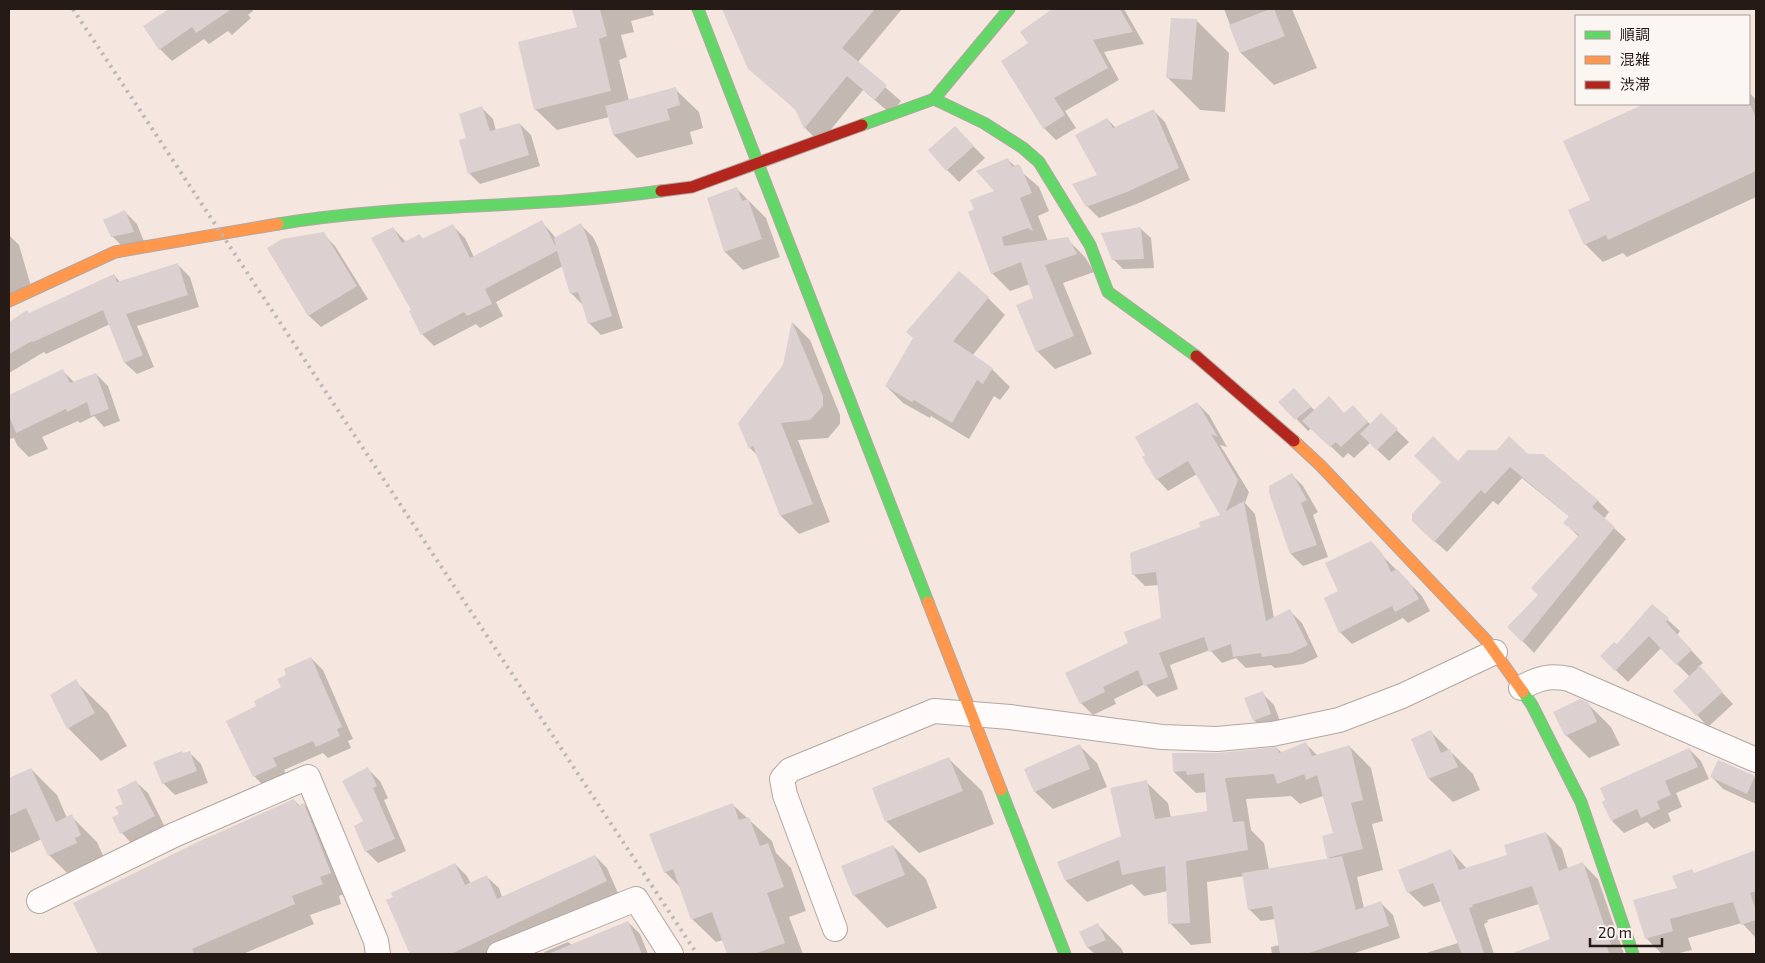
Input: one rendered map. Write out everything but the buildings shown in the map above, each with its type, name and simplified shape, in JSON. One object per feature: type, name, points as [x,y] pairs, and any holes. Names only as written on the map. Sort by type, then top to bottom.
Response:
[{"type":"street","points":[[698,9],[1065,954]]},
{"type":"street","points":[[9,301],[115,252],[330,216],[379,211],[597,200],[692,187],[934,99],[1009,9]]},
{"type":"street","points":[[934,99],[984,122],[1039,162],[1090,245],[1108,292],[1193,353],[1293,440],[1486,640],[1532,705],[1581,802],[1633,954]]},
{"type":"street","points":[[835,929],[785,796],[782,779],[790,770],[865,741],[934,711],[1162,737],[1217,739],[1272,734],[1339,720],[1402,696],[1495,652]]},
{"type":"street","points":[[1521,688],[1535,679],[1552,676],[1569,678],[1756,760]]},
{"type":"street","points":[[39,901],[174,835],[308,777],[376,941],[378,954]]},
{"type":"street","points":[[499,954],[636,899],[671,954]]},
{"type":"railway","points":[[73,9],[697,954]]},
{"type":"traffic: fast","points":[[698,9],[928,602]]},
{"type":"traffic: fast","points":[[862,125],[934,99],[1009,9]]},
{"type":"traffic: fast","points":[[934,99],[984,123],[1023,148],[1039,162],[1090,245],[1108,292],[1196,356]]},
{"type":"traffic: fast","points":[[278,224],[325,217],[421,209],[565,201],[661,191]]},
{"type":"traffic: fast","points":[[1523,692],[1532,705],[1581,802],[1633,954]]},
{"type":"traffic: fast","points":[[1001,790],[1065,954]]},
{"type":"traffic: slow","points":[[9,301],[115,252],[278,224]]},
{"type":"traffic: slow","points":[[1294,441],[1320,465],[1486,640],[1523,692]]},
{"type":"traffic: slow","points":[[928,602],[1001,790]]},
{"type":"traffic: jam","points":[[661,191],[692,187],[862,125]]},
{"type":"traffic: jam","points":[[1196,356],[1294,441]]}]
